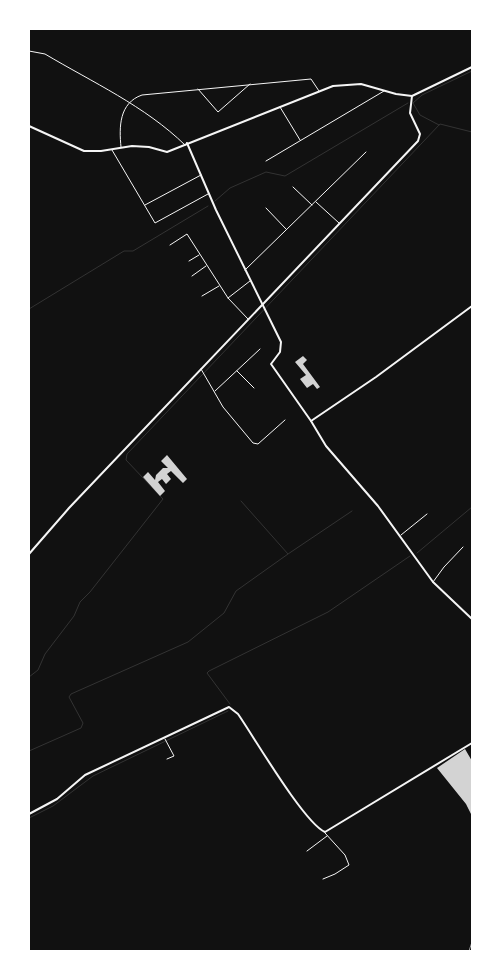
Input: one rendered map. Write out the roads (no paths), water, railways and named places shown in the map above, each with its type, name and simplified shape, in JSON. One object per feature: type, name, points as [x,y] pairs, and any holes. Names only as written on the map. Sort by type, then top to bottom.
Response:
[{"type":"street","points":[[29,51],[41,52],[130,104],[160,122],[186,144],[261,305],[281,342],[279,355],[271,364],[331,453],[353,476],[401,535],[433,582],[472,620]]},
{"type":"street","points":[[29,126],[84,151],[144,147],[167,152],[319,91],[347,84],[361,84],[384,91],[412,96],[472,67]]},
{"type":"street","points":[[122,148],[119,130],[123,113],[130,104],[142,95],[312,79],[319,91]]},
{"type":"street","points":[[198,89],[218,112],[250,84]]},
{"type":"street","points":[[266,161],[384,91]]},
{"type":"street","points":[[29,554],[69,508],[202,370],[261,305],[306,262],[339,224],[418,141],[420,134],[410,108],[412,96]]},
{"type":"street","points":[[280,106],[300,140]]},
{"type":"street","points":[[111,149],[155,223],[209,193]]},
{"type":"street","points":[[245,270],[366,152]]},
{"type":"street","points":[[144,206],[201,175]]},
{"type":"street","points":[[293,187],[312,205]]},
{"type":"street","points":[[316,202],[339,224]]},
{"type":"street","points":[[266,208],[286,230]]},
{"type":"street","points":[[170,245],[187,234],[228,298],[248,319]]},
{"type":"street","points":[[189,261],[200,254]]},
{"type":"street","points":[[192,276],[207,266]]},
{"type":"street","points":[[228,298],[250,280]]},
{"type":"street","points":[[202,296],[219,285]]},
{"type":"street","points":[[311,421],[376,377],[472,306]]},
{"type":"street","points":[[214,392],[260,349]]},
{"type":"street","points":[[202,370],[214,392],[253,443],[258,444],[285,420]]},
{"type":"street","points":[[236,370],[254,388]]},
{"type":"street","points":[[401,535],[427,514]]},
{"type":"street","points":[[433,582],[444,567],[463,548]]},
{"type":"street","points":[[29,814],[57,799],[85,775],[165,739],[224,708],[234,709],[294,799],[310,819],[325,832],[345,855],[349,864],[335,874],[322,879]]},
{"type":"street","points":[[165,739],[174,756],[167,759]]},
{"type":"street","points":[[325,832],[472,742]]},
{"type":"street","points":[[307,851],[328,836]]},
{"type":"waterway","points":[[439,125],[420,115],[413,103],[422,95],[472,71]]},
{"type":"waterway","points":[[215,201],[230,188],[266,172],[285,176],[408,103]]},
{"type":"waterway","points":[[29,677],[38,670],[45,654],[74,616],[80,602],[90,592],[163,499],[126,460],[127,454],[440,124],[472,132]]},
{"type":"waterway","points":[[29,309],[124,251],[133,251],[208,206]]},
{"type":"waterway","points":[[29,751],[81,728],[83,723],[69,697],[71,694],[188,642],[224,613],[236,591],[288,554],[241,501]]},
{"type":"waterway","points":[[417,553],[472,507]]},
{"type":"waterway","points":[[288,554],[352,511]]},
{"type":"waterway","points":[[230,704],[207,673],[209,671],[328,612],[410,556]]},
{"type":"waterway","points":[[29,818],[53,806],[93,776],[228,711]]},
{"type":"railway","points":[[469,951],[472,942]]}]
